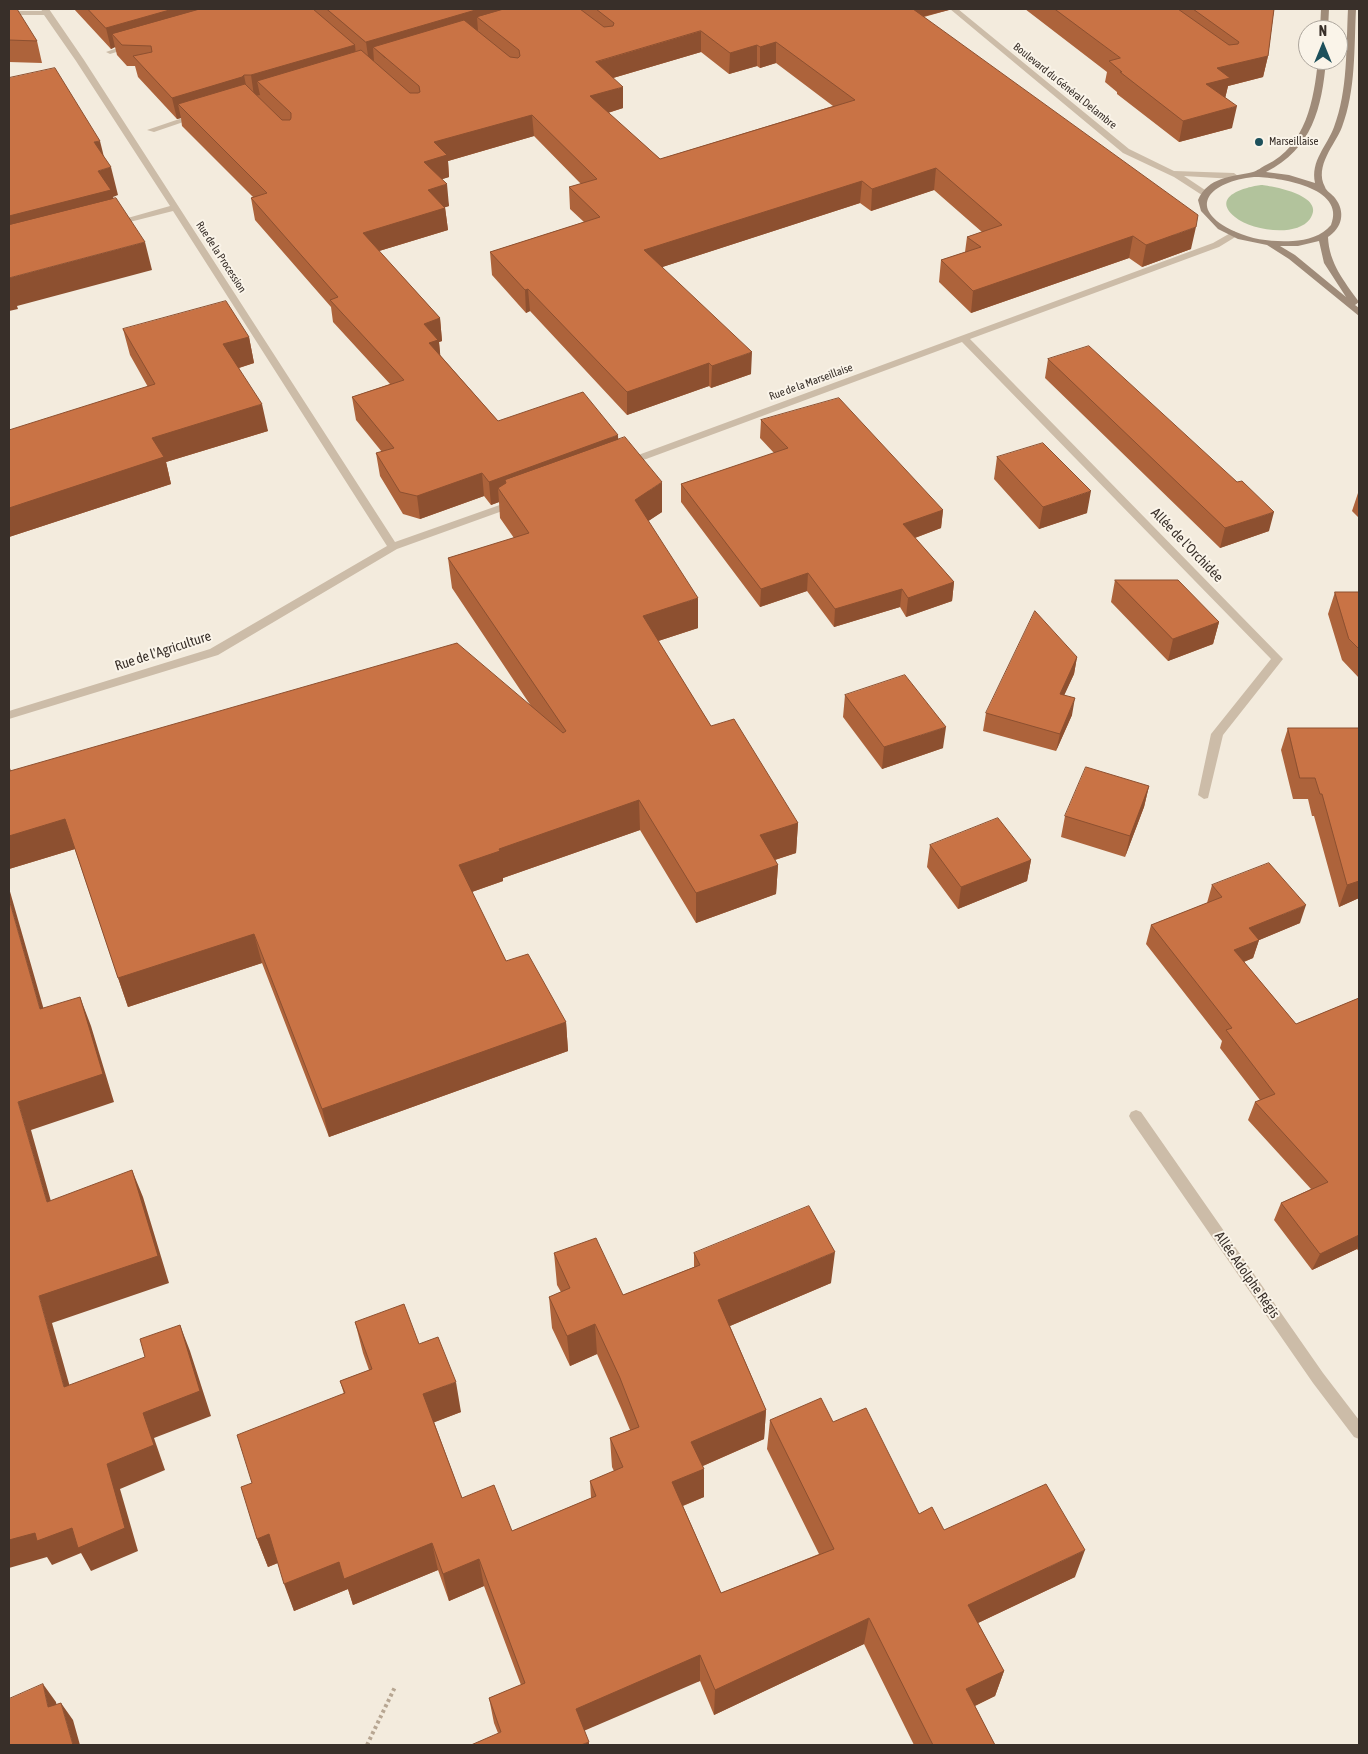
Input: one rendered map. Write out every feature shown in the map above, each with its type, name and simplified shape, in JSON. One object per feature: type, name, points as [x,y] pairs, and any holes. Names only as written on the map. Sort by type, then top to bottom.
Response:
[{"type":"street","name":"Boulevard du Général Delambre","points":[[954,9],[1126,151],[1144,162],[1168,171],[1205,194]]},
{"type":"street","points":[[1321,191],[1318,178],[1319,164],[1338,127],[1347,93],[1352,9]]},
{"type":"street","name":"Rue de la Procession","points":[[9,13],[46,11],[130,136],[174,208],[393,548]]},
{"type":"street","points":[[110,52],[137,44]]},
{"type":"street","points":[[1254,174],[1274,165],[1287,156],[1311,120],[1320,85],[1321,70]]},
{"type":"street","points":[[151,130],[206,114]]},
{"type":"street","name":"Boulevard du Général Delambre","points":[[1168,171],[1204,176],[1234,176]]},
{"type":"street","points":[[1254,174],[1291,178],[1321,191],[1334,203],[1338,216],[1331,230],[1322,236],[1301,242],[1265,242],[1234,234],[1211,220],[1205,211],[1203,202],[1205,194],[1216,183],[1234,176],[1254,174]]},
{"type":"street","points":[[101,227],[174,208]]},
{"type":"street","name":"Rue de la Marseillaise","points":[[618,465],[1216,245],[1234,234]]},
{"type":"street","points":[[1322,236],[1323,250],[1329,264],[1359,311]]},
{"type":"street","points":[[1265,242],[1292,257],[1359,311]]},
{"type":"street","name":"Allée de l'Orchidée","points":[[964,339],[1277,659],[1217,734],[1204,794]]},
{"type":"street","points":[[393,548],[524,500]]},
{"type":"street","name":"Rue de l'Agriculture","points":[[9,715],[214,652],[393,548]]},
{"type":"street","name":"Allée Adolphe Régis","points":[[1136,1116],[1313,1370],[1359,1432]]},
{"type":"path","points":[[367,1745],[395,1687]]},
{"type":"green space","points":[[1261,185],[1287,190],[1305,198],[1311,204],[1313,211],[1310,219],[1294,229],[1273,230],[1242,222],[1228,210],[1226,203],[1233,194],[1240,190]]},
{"type":"building","points":[[9,9],[17,9],[37,41],[9,40]]},
{"type":"building","points":[[88,9],[173,9],[106,28]]},
{"type":"building","points":[[200,9],[313,9],[355,45],[251,75],[244,75],[172,98],[133,56],[152,52],[151,46],[122,45],[112,34]]},
{"type":"building","points":[[327,9],[479,9],[366,42]]},
{"type":"building","points":[[504,9],[580,9],[604,27],[613,26],[614,23],[596,9],[913,9],[1198,215],[1196,227],[1146,245],[1133,236],[973,291],[941,260],[981,247],[967,237],[1002,225],[936,168],[872,189],[862,181],[644,250],[752,352],[712,366],[709,363],[627,392],[528,289],[525,290],[490,252],[600,217],[569,187],[597,179],[532,115],[434,142],[447,155],[424,162],[447,184],[428,190],[445,208],[363,233],[440,318],[424,324],[438,340],[429,343],[498,421],[583,392],[618,435],[489,482],[482,473],[417,496],[400,492],[376,453],[394,448],[352,397],[404,380],[330,300],[338,297],[251,198],[267,193],[178,104],[245,84],[282,120],[290,120],[291,113],[257,81],[361,50],[410,93],[418,93],[420,92],[419,86],[373,47],[464,20],[510,57],[518,58],[520,56],[519,50],[477,17]],"holes":[[[701,31],[730,53],[757,45],[760,47],[776,42],[855,100],[660,159],[590,96],[623,87],[596,62]]]},
{"type":"building","points":[[1055,9],[1178,9],[1229,45],[1238,44],[1239,42],[1193,9],[1274,9],[1268,56],[1217,68],[1230,78],[1206,84],[1237,106],[1183,121],[1120,72],[1122,72],[1109,61],[1120,58]]},
{"type":"building","points":[[55,68],[100,141],[94,142],[111,167],[98,171],[111,190],[9,216],[9,78]]},
{"type":"building","points":[[116,198],[145,242],[9,278],[9,225]]},
{"type":"building","points":[[226,301],[249,337],[223,344],[262,404],[152,438],[164,457],[9,508],[9,430],[155,384],[123,329]]},
{"type":"building","points":[[1089,346],[1237,482],[1242,481],[1274,512],[1225,528],[1048,359]]},
{"type":"building","points":[[839,398],[943,510],[903,524],[954,582],[908,598],[902,589],[835,609],[808,573],[761,589],[681,484],[788,448],[761,420]]},
{"type":"building","points":[[625,437],[662,482],[635,500],[698,598],[643,616],[711,726],[734,719],[798,823],[760,835],[778,865],[696,893],[639,800],[459,865],[506,961],[528,954],[566,1022],[322,1109],[254,934],[118,978],[65,819],[9,836],[9,769],[10,771],[457,643],[563,733],[566,731],[448,558],[529,533],[498,488],[506,483],[505,480]]},
{"type":"building","points":[[1043,443],[1091,491],[1043,507],[997,457]]},
{"type":"building","points":[[1115,580],[1178,580],[1219,622],[1173,639]]},
{"type":"building","points":[[1335,592],[1359,592],[1359,649],[1349,639]]},
{"type":"building","points":[[1035,611],[1077,657],[1060,694],[1075,698],[1060,734],[986,713]]},
{"type":"building","points":[[905,675],[946,727],[884,747],[845,695]]},
{"type":"building","points":[[1288,728],[1359,728],[1359,881],[1347,885],[1322,794],[1320,794],[1315,778],[1300,778]]},
{"type":"building","points":[[1086,767],[1149,786],[1130,836],[1065,816]]},
{"type":"building","points":[[998,818],[1031,860],[961,887],[930,845]]},
{"type":"building","points":[[1269,863],[1306,905],[1249,928],[1259,940],[1234,950],[1296,1024],[1359,998],[1359,1235],[1320,1254],[1281,1203],[1328,1182],[1255,1102],[1275,1094],[1226,1030],[1232,1028],[1151,925],[1222,897],[1212,885]]},
{"type":"building","points":[[9,899],[40,1009],[80,997],[103,1074],[18,1102],[47,1202],[132,1170],[158,1256],[39,1296],[64,1387],[145,1357],[140,1339],[180,1325],[200,1391],[143,1413],[154,1445],[107,1464],[125,1528],[78,1548],[72,1528],[37,1541],[35,1533],[9,1540]]},
{"type":"building","points":[[809,1206],[835,1252],[718,1300],[766,1410],[691,1442],[704,1469],[672,1482],[721,1593],[834,1549],[770,1420],[821,1398],[833,1422],[866,1408],[919,1514],[932,1507],[944,1530],[1046,1484],[1085,1550],[968,1605],[1004,1671],[966,1689],[995,1745],[933,1745],[869,1618],[715,1690],[700,1655],[576,1709],[589,1742],[581,1745],[471,1745],[501,1732],[489,1698],[525,1683],[479,1559],[443,1574],[432,1543],[344,1579],[339,1562],[284,1584],[269,1534],[257,1539],[241,1487],[252,1483],[237,1435],[345,1393],[340,1381],[372,1369],[355,1322],[404,1304],[419,1344],[438,1337],[456,1382],[423,1394],[462,1498],[494,1485],[512,1531],[596,1496],[590,1481],[623,1467],[610,1438],[639,1427],[620,1378],[595,1324],[567,1336],[549,1297],[570,1288],[554,1253],[596,1238],[623,1295],[700,1265],[694,1253]]},
{"type":"building","points":[[43,1684],[48,1707],[61,1703],[73,1745],[9,1745],[9,1699]]},
{"type":"place","name":"Marseillaise","points":[[1259,142]]}]
